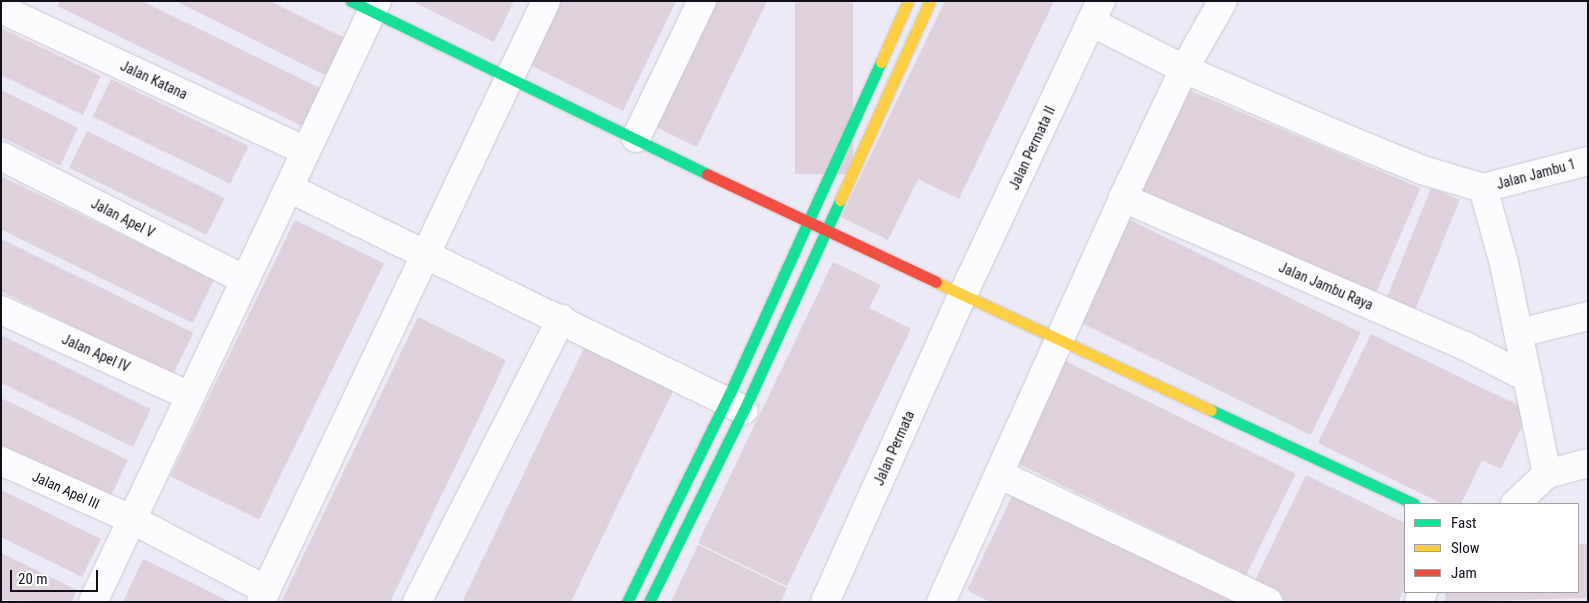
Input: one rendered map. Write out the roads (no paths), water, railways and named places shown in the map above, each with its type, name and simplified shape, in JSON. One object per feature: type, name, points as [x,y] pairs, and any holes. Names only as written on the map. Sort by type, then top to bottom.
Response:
[{"type":"street","points":[[263,596],[546,1]]},
{"type":"street","points":[[636,138],[702,1]]},
{"type":"street","points":[[649,602],[735,405],[809,222],[908,1]]},
{"type":"street","points":[[627,602],[735,405],[826,231],[930,1]]},
{"type":"street","points":[[941,602],[1001,475],[1059,339],[1123,198],[1184,69],[1223,1]]},
{"type":"street","points":[[93,602],[306,151],[367,4],[509,78],[826,231],[1412,503]]},
{"type":"street","name":"Jalan Katana","points":[[1,9],[306,151]]},
{"type":"street","points":[[1096,12],[1184,69],[1422,170],[1484,188],[1519,333],[1547,474]]},
{"type":"street","name":"Jalan Permata II","points":[[963,294],[1096,12]]},
{"type":"street","name":"Jalan Apel V","points":[[1,156],[245,280]]},
{"type":"street","name":"Jalan Jambu 1","points":[[1484,188],[1588,161]]},
{"type":"street","points":[[289,188],[562,319],[735,405]]},
{"type":"street","name":"Jalan Jambu Raya","points":[[1123,198],[1463,344],[1528,378]]},
{"type":"street","name":"Jalan Permata","points":[[825,602],[963,294]]},
{"type":"street","name":"Jalan Apel IV","points":[[1,310],[190,396]]},
{"type":"street","points":[[1519,333],[1588,316]]},
{"type":"street","points":[[417,602],[562,319]]},
{"type":"street","name":"Jalan Apel III","points":[[1,462],[131,520],[263,596]]},
{"type":"street","points":[[1516,503],[1547,474],[1588,463]]},
{"type":"street","points":[[1001,475],[1268,602]]}]
